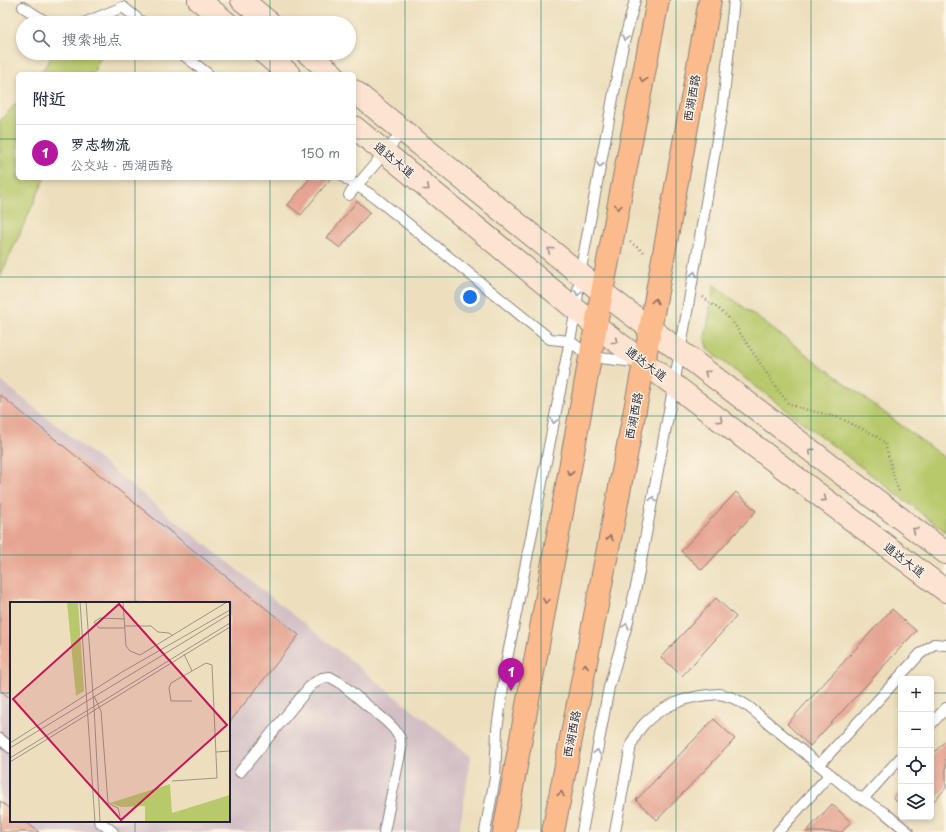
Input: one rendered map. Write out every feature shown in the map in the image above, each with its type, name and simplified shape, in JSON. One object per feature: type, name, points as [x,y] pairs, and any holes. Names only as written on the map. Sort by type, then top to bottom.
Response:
[{"type":"main road","points":[[199,0],[218,16]]},
{"type":"main road","points":[[242,0],[261,16]]},
{"type":"main road","points":[[504,832],[602,292],[658,0]]},
{"type":"main road","name":"西湖西路","points":[[553,832],[644,363],[710,0]]},
{"type":"main road","points":[[272,60],[287,72]]},
{"type":"main road","points":[[316,60],[331,72]]},
{"type":"main road","points":[[356,93],[602,292],[946,553]]},
{"type":"main road","name":"通达大道","points":[[356,129],[596,326],[946,591]]},
{"type":"lane","points":[[485,832],[495,778],[497,729],[507,659],[576,310],[580,274],[622,50],[635,0]]},
{"type":"lane","points":[[582,832],[609,688],[628,621],[637,582],[680,352],[723,105],[734,0]]},
{"type":"lane","points":[[23,7],[37,16]]},
{"type":"lane","points":[[101,16],[123,7],[134,16]]},
{"type":"lane","points":[[190,60],[205,72]]},
{"type":"lane","points":[[349,195],[403,131]]},
{"type":"lane","points":[[347,180],[376,198],[550,339],[570,341],[590,358],[644,363]]},
{"type":"lane","points":[[819,765],[920,654],[934,644],[946,645]]},
{"type":"lane","points":[[240,772],[311,685],[322,678],[330,677],[339,682],[386,721],[400,738],[401,749],[384,832]]},
{"type":"lane","points":[[615,832],[631,745],[637,733],[644,724],[659,711],[678,701],[699,696],[717,694],[738,700],[749,707],[854,794],[885,813],[908,832]]},
{"type":"lane","points":[[934,721],[946,708]]},
{"type":"lane","points":[[0,739],[10,747]]},
{"type":"lane","points":[[863,799],[898,760]]},
{"type":"lane","points":[[778,832],[830,774]]},
{"type":"lane","points":[[100,822],[113,832]]},
{"type":"path","points":[[614,229],[662,266]]},
{"type":"path","points":[[691,288],[732,321],[788,403],[800,408],[840,418],[875,435],[885,443],[899,492]]},
{"type":"shaded area","points":[[0,380],[471,757],[459,832],[0,832]]},
{"type":"green space","points":[[49,60],[99,60],[94,72],[41,72]]},
{"type":"green space","points":[[16,103],[16,180],[44,180],[0,277],[0,121]]},
{"type":"green space","points":[[714,285],[946,459],[946,532],[708,350],[705,340]]},
{"type":"building","points":[[308,180],[329,180],[301,215],[288,205]]},
{"type":"building","points":[[357,201],[370,212],[340,248],[327,238]]},
{"type":"building","points":[[0,395],[299,635],[230,722],[230,602],[10,602],[10,698],[0,690]]},
{"type":"building","points":[[736,492],[756,511],[702,570],[681,551]]},
{"type":"building","points":[[716,598],[736,617],[682,676],[661,657]]},
{"type":"building","points":[[892,609],[916,631],[810,746],[787,724]]},
{"type":"building","points":[[714,719],[735,739],[657,820],[636,800]]},
{"type":"building","points":[[946,740],[946,788],[934,801],[934,784],[934,753]]},
{"type":"building","points":[[898,792],[898,803],[893,798]]},
{"type":"building","points":[[0,801],[10,809],[10,822],[26,822],[39,832],[0,832]]},
{"type":"building","points":[[832,804],[851,822],[842,832],[806,832]]},
{"type":"place","name":"罗志物流","points":[[511,691]]}]
